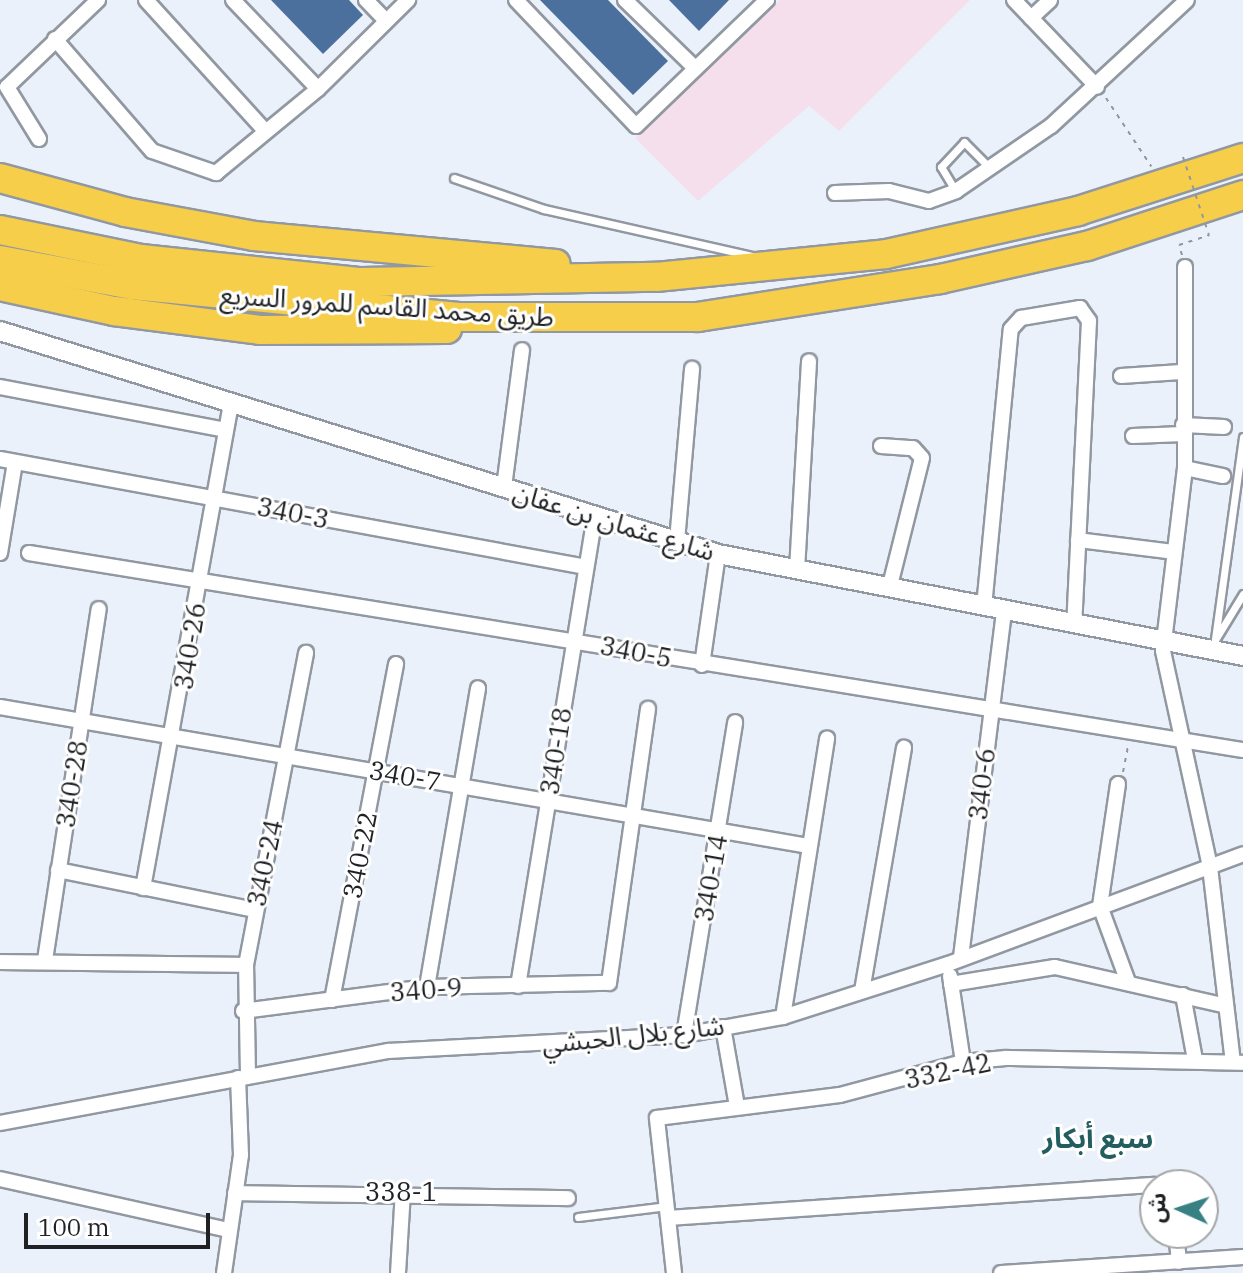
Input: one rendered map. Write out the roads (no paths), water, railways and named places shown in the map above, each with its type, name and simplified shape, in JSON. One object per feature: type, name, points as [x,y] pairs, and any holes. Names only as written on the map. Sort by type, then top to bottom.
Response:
[{"type":"highway","name":"طريق محمد القاسم للمرور السريع","points":[[0,230],[141,259],[361,282],[656,277],[886,254],[992,232],[1174,184],[1243,158]]},
{"type":"highway","points":[[0,178],[125,212],[254,236],[656,277]]},
{"type":"highway","name":"طريق محمد القاسم للمرور السريع","points":[[0,260],[233,297],[564,319],[698,317],[912,284],[1087,246],[1243,195]]},
{"type":"highway","points":[[2,287],[114,311],[260,330],[393,333],[564,319]]},
{"type":"street","points":[[39,139],[7,87],[98,0]]},
{"type":"street","points":[[146,0],[266,132]]},
{"type":"street","points":[[233,0],[318,89]]},
{"type":"street","points":[[366,0],[386,21]]},
{"type":"street","points":[[55,39],[152,151],[216,173],[318,89],[408,0]]},
{"type":"street","points":[[516,0],[636,126],[762,1]]},
{"type":"street","points":[[625,0],[695,68]]},
{"type":"street","points":[[1014,0],[1097,87]]},
{"type":"street","points":[[1031,18],[1050,0]]},
{"type":"street","points":[[835,193],[889,191],[929,201],[956,191],[990,169],[1097,87],[1187,0]]},
{"type":"street","points":[[1185,267],[1181,372],[1185,468],[1163,640],[1210,867],[1226,1006],[1238,1062]]},
{"type":"street","points":[[984,607],[1011,329],[1021,318],[1080,308],[1089,321],[1074,624]]},
{"type":"street","name":"شارع عثمان بن عفان","points":[[0,331],[718,554],[1074,624],[1163,640],[1214,645],[1243,656]]},
{"type":"street","points":[[504,487],[522,350]]},
{"type":"street","points":[[797,570],[809,361]]},
{"type":"street","points":[[677,541],[692,369]]},
{"type":"street","points":[[1121,376],[1181,372]]},
{"type":"street","points":[[0,387],[225,430]]},
{"type":"street","name":"340-26","points":[[143,888],[175,737],[231,402]]},
{"type":"street","points":[[1133,436],[1224,427]]},
{"type":"street","points":[[881,446],[913,448],[922,458],[889,589]]},
{"type":"street","name":"340-3","points":[[0,459],[586,567]]},
{"type":"street","points":[[0,553],[15,462]]},
{"type":"street","points":[[1185,468],[1223,476]]},
{"type":"street","name":"340-18","points":[[518,986],[595,516]]},
{"type":"street","points":[[1078,540],[1174,552]]},
{"type":"street","name":"340-5","points":[[29,553],[574,640],[702,665],[1243,750]]},
{"type":"street","points":[[702,665],[718,554]]},
{"type":"street","name":"340-28","points":[[45,960],[99,609]]},
{"type":"street","name":"340-6","points":[[963,1062],[951,984],[1004,611]]},
{"type":"street","name":"340-24","points":[[224,1273],[241,1155],[246,965],[306,653]]},
{"type":"street","name":"340-22","points":[[332,1000],[396,664]]},
{"type":"street","points":[[427,987],[478,688]]},
{"type":"street","name":"340-7","points":[[0,707],[809,846]]},
{"type":"street","points":[[632,815],[648,709]]},
{"type":"street","name":"340-14","points":[[684,1035],[735,722]]},
{"type":"street","points":[[783,1017],[827,738]]},
{"type":"street","points":[[862,991],[904,748]]},
{"type":"street","points":[[1118,784],[1100,906],[1128,982]]},
{"type":"street","name":"340-9","points":[[243,1011],[427,987],[609,983],[632,815]]},
{"type":"street","name":"شارع بلال الحبشي","points":[[0,1123],[388,1051],[684,1035],[783,1017],[954,961],[1243,854]]},
{"type":"street","points":[[58,870],[255,910]]},
{"type":"street","points":[[0,962],[45,960],[246,965]]},
{"type":"street","points":[[951,984],[1055,967],[1226,1006]]},
{"type":"street","points":[[1183,995],[1195,1060]]},
{"type":"street","points":[[723,1027],[737,1106]]},
{"type":"street","name":"332-42","points":[[667,1212],[657,1118],[840,1095],[963,1062],[1238,1062]]},
{"type":"street","points":[[0,1179],[229,1230]]},
{"type":"street","points":[[674,1273],[667,1212],[1139,1186]]},
{"type":"street","points":[[398,1273],[403,1192]]},
{"type":"street","name":"338-1","points":[[235,1193],[403,1192],[568,1198]]},
{"type":"street","points":[[1178,1249],[1179,1262]]},
{"type":"street","points":[[1001,1273],[1243,1257]]},
{"type":"lane","points":[[956,191],[941,167],[964,142],[990,169]]},
{"type":"lane","points":[[454,178],[544,209],[717,245],[781,265]]},
{"type":"lane","points":[[1214,645],[1243,437]]},
{"type":"lane","points":[[1214,645],[1243,594]]},
{"type":"lane","points":[[578,1217],[667,1212]]},
{"type":"district","name":"سبع أبكار","points":[[1098,1138]]}]
